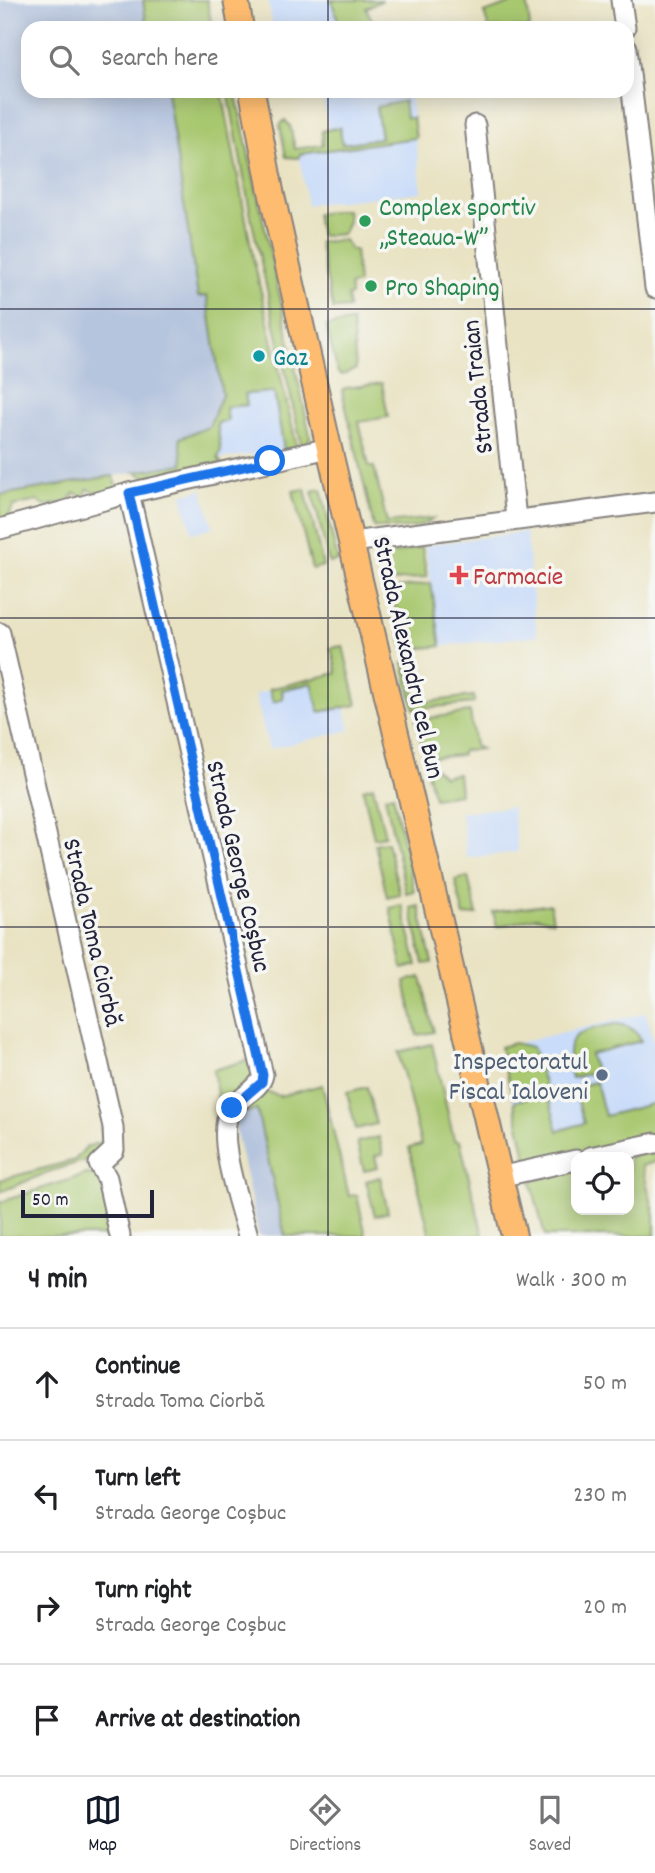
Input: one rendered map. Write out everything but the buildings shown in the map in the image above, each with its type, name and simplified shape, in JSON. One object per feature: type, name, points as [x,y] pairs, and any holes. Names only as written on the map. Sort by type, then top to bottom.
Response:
[{"type":"main road","points":[[236,0],[240,21]]},
{"type":"main road","name":"Strada Alexandru cel Bun","points":[[253,98],[271,191],[329,448],[514,1236]]},
{"type":"street","points":[[621,0],[624,21]]},
{"type":"street","points":[[633,98],[655,288]]},
{"type":"street","name":"Strada Traian","points":[[475,125],[516,519]]},
{"type":"street","points":[[0,528],[129,493],[329,448]]},
{"type":"street","name":"Strada George Coșbuc","points":[[129,493],[263,1075],[262,1082],[232,1108],[226,1128],[229,1160],[248,1236]]},
{"type":"street","points":[[352,542],[655,502]]},
{"type":"street","name":"Strada Toma Ciorbă","points":[[0,633],[113,1127],[114,1150],[99,1164],[107,1178],[120,1236]]},
{"type":"street","points":[[613,1152],[655,1143]]},
{"type":"street","points":[[499,1177],[571,1161]]},
{"type":"shaded area","points":[[0,0],[186,0],[189,21],[21,21],[21,98],[201,98],[247,405],[226,407],[228,421],[217,423],[221,451],[218,459],[0,495]]},
{"type":"shaded area","points":[[268,0],[331,0],[338,21],[272,21]]},
{"type":"shaded area","points":[[323,98],[411,98],[422,192],[307,205],[299,154],[331,149]]},
{"type":"shaded area","points":[[274,392],[284,450],[218,459],[217,422],[228,421],[226,407],[244,394]]},
{"type":"shaded area","points":[[202,489],[213,527],[192,533],[182,495]]},
{"type":"shaded area","points":[[526,532],[537,636],[441,646],[425,545]]},
{"type":"shaded area","points":[[337,673],[350,730],[269,749],[255,694]]},
{"type":"shaded area","points":[[512,807],[518,852],[467,858],[461,812]]},
{"type":"shaded area","name":"Inspectoratul Fiscal Ialoveni","points":[[646,1013],[655,1045],[655,1135],[527,1161],[500,1047]]},
{"type":"shaded area","points":[[257,1109],[285,1236],[259,1236],[234,1122],[238,1114]]},
{"type":"green space","points":[[143,0],[207,0],[211,21],[146,21]]},
{"type":"green space","points":[[331,0],[383,0],[366,8],[372,21],[338,21]]},
{"type":"green space","points":[[527,0],[529,21],[487,21],[484,13]]},
{"type":"green space","points":[[168,98],[223,98],[253,257],[297,447],[284,450],[274,392],[245,394],[247,405],[226,407],[228,421],[217,423],[221,451],[218,458],[222,464],[149,479],[135,472],[183,464],[180,438],[209,427],[222,395],[207,296],[198,297]]},
{"type":"green space","points":[[229,98],[237,98],[310,435],[309,441],[302,447],[252,222]]},
{"type":"green space","points":[[404,101],[406,118],[413,118],[416,138],[300,154],[299,158],[286,157],[280,125],[285,120],[290,126],[295,149],[323,145],[322,131],[340,127],[342,144],[381,138],[376,107]]},
{"type":"green space","points":[[347,210],[348,221],[343,234],[321,236],[316,214]]},
{"type":"green space","points":[[344,240],[351,250],[355,250],[358,284],[350,285],[351,295],[347,296],[349,308],[333,309],[319,242]]},
{"type":"green space","points":[[352,322],[356,369],[342,375],[338,373],[326,326]]},
{"type":"green space","points":[[382,383],[388,417],[359,422],[369,467],[374,467],[387,523],[434,518],[414,527],[374,527],[342,391],[346,388]]},
{"type":"green space","points":[[113,476],[118,490],[100,495],[88,489],[83,497],[75,493],[68,502],[45,506],[37,501],[13,506],[9,517],[0,520],[0,495]]},
{"type":"green space","points":[[305,489],[323,566],[312,569],[293,491]]},
{"type":"green space","points":[[321,489],[338,561],[329,563],[312,491]]},
{"type":"green space","points":[[422,547],[427,577],[389,582],[385,566],[391,554]]},
{"type":"green space","points":[[431,583],[441,646],[404,650],[392,589]]},
{"type":"green space","points":[[343,646],[357,705],[319,712],[312,683],[282,690],[283,699],[273,702],[269,689],[337,673],[331,648]]},
{"type":"green space","points":[[403,663],[407,663],[418,703],[474,696],[474,703],[414,709]]},
{"type":"green space","points":[[470,712],[475,746],[481,749],[462,751],[462,755],[425,758],[416,720]]},
{"type":"green space","points":[[434,767],[443,776],[458,774],[460,794],[434,798],[426,768]]},
{"type":"green space","points":[[373,786],[385,836],[374,838],[363,789]]},
{"type":"green space","points":[[393,794],[414,891],[406,893],[385,796]]},
{"type":"green space","points":[[387,842],[400,894],[387,897],[375,844]]},
{"type":"green space","points":[[468,877],[477,914],[464,916],[455,880]]},
{"type":"green space","points":[[550,904],[553,921],[536,917],[497,927],[493,912]]},
{"type":"green space","points":[[402,905],[417,965],[403,969],[390,908]]},
{"type":"green space","points":[[419,906],[432,963],[423,964],[411,908]]},
{"type":"green space","points":[[421,977],[434,1032],[417,1035],[405,981]]},
{"type":"green space","points":[[616,1024],[631,1029],[641,1041],[590,1054],[595,1072],[572,1078],[569,1052],[575,1037],[591,1029]]},
{"type":"green space","points":[[514,1043],[532,1047],[546,1089],[513,1098],[500,1047]]},
{"type":"green space","points":[[432,1044],[454,1140],[460,1141],[483,1236],[430,1236],[409,1148],[421,1145],[398,1052]]},
{"type":"green space","points":[[252,1059],[257,1078],[239,1088],[220,1111],[213,1070]]},
{"type":"green space","points":[[596,1082],[605,1116],[655,1103],[655,1135],[587,1152],[571,1152],[571,1156],[551,1161],[527,1161],[514,1102],[547,1092],[558,1131],[584,1123],[574,1087]]},
{"type":"green space","points":[[322,1085],[349,1196],[357,1195],[366,1236],[285,1236],[257,1110],[238,1114],[266,1092],[280,1096]]},
{"type":"green space","points":[[367,1087],[376,1124],[356,1129],[347,1092]]},
{"type":"green space","points":[[101,1128],[109,1130],[101,1156],[51,1171],[0,1192],[0,1180],[75,1160],[86,1147],[104,1141]]},
{"type":"green space","points":[[379,1137],[383,1154],[375,1156],[378,1168],[364,1171],[357,1142]]},
{"type":"green space","points":[[655,1150],[655,1162],[642,1166],[655,1216],[655,1236],[545,1236],[531,1181],[571,1170],[571,1215],[634,1215],[634,1156]]},
{"type":"green space","points":[[87,1174],[96,1175],[101,1180],[114,1236],[0,1236],[0,1202]]},
{"type":"green space","points":[[380,1177],[388,1212],[375,1216],[366,1181]]},
{"type":"place","name":"Complex sportiv „Steaua-W”","points":[[365,221]]},
{"type":"place","name":"Pro Shaping","points":[[371,286]]},
{"type":"place","name":"Gaz","points":[[259,356]]},
{"type":"place","name":"Farmacie","points":[[459,575]]},
{"type":"place","name":"Inspectoratul Fiscal Ialoveni","points":[[602,1075]]},
{"type":"route","points":[[232,1108],[262,1082],[263,1075],[244,1002],[129,493],[270,461]]}]
